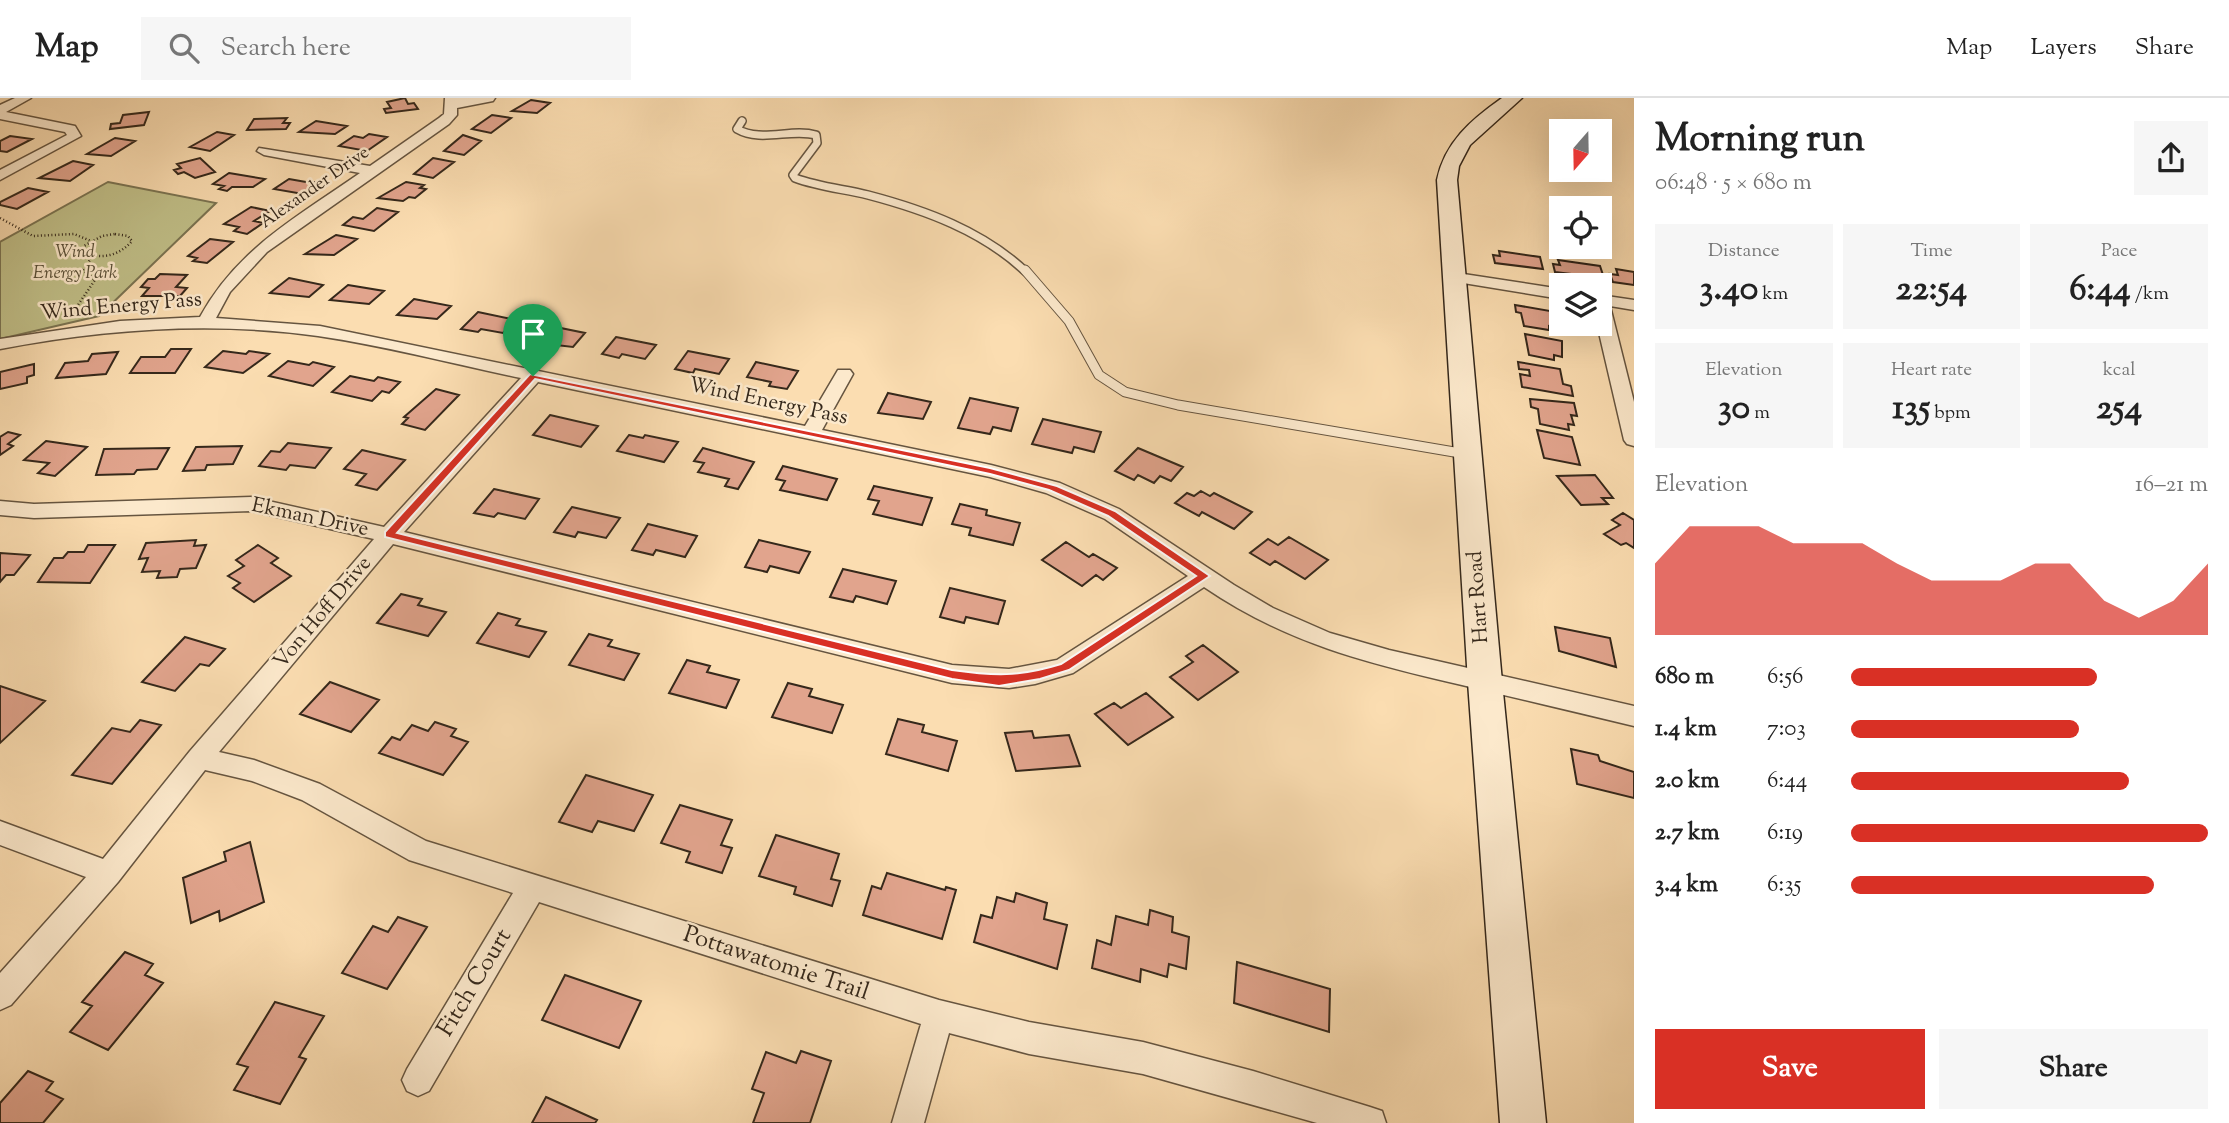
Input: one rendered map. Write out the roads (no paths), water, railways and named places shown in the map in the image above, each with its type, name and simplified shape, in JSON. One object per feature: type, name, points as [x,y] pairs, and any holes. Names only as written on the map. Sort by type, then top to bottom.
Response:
[{"type":"street","points":[[0,110],[25,98]]},
{"type":"street","points":[[451,102],[489,98]]},
{"type":"street","name":"Hart Road","points":[[1506,99],[1475,127],[1449,161],[1447,180],[1457,278],[1485,682],[1523,1123]]},
{"type":"street","name":"Alexander Drive","points":[[206,321],[223,290],[261,249],[444,121],[450,115],[451,102]]},
{"type":"street","points":[[0,116],[60,127],[70,130],[74,136],[0,176]]},
{"type":"street","points":[[264,151],[373,171]]},
{"type":"street","points":[[1457,278],[1549,292]]},
{"type":"street","points":[[1612,302],[1634,305]]},
{"type":"street","name":"Wind Energy Pass","points":[[0,344],[101,328],[206,321],[320,331],[990,471],[1053,488],[1112,513],[1265,614],[1323,640],[1389,659],[1634,716]]},
{"type":"street","points":[[1609,336],[1634,440]]},
{"type":"street","points":[[810,434],[844,373]]},
{"type":"street","name":"Von Hoff Drive","points":[[108,873],[199,758],[389,535],[533,376]]},
{"type":"street","name":"Ekman Drive","points":[[0,508],[34,511],[251,504],[389,535],[952,674],[999,681],[1040,675],[1065,667],[1204,576]]},
{"type":"street","name":"Pottawatomie Trail","points":[[199,758],[254,771],[312,792],[419,851],[939,1015],[1029,1038],[1143,1058],[1253,1087],[1370,1123]]},
{"type":"street","points":[[0,834],[108,873],[0,995]]},
{"type":"street","name":"Fitch Court","points":[[418,1080],[532,887]]},
{"type":"street","points":[[908,1123],[939,1015]]},
{"type":"lane","points":[[742,121],[737,130],[742,132],[775,135],[805,132],[816,135],[817,143],[793,175],[795,178],[912,209],[961,228],[1000,251],[1042,286],[1077,333],[1098,375],[1115,387],[1136,396],[1178,405],[1469,454]]},
{"type":"park label","name":"Wind Energy Park","points":[[75,263]]}]
